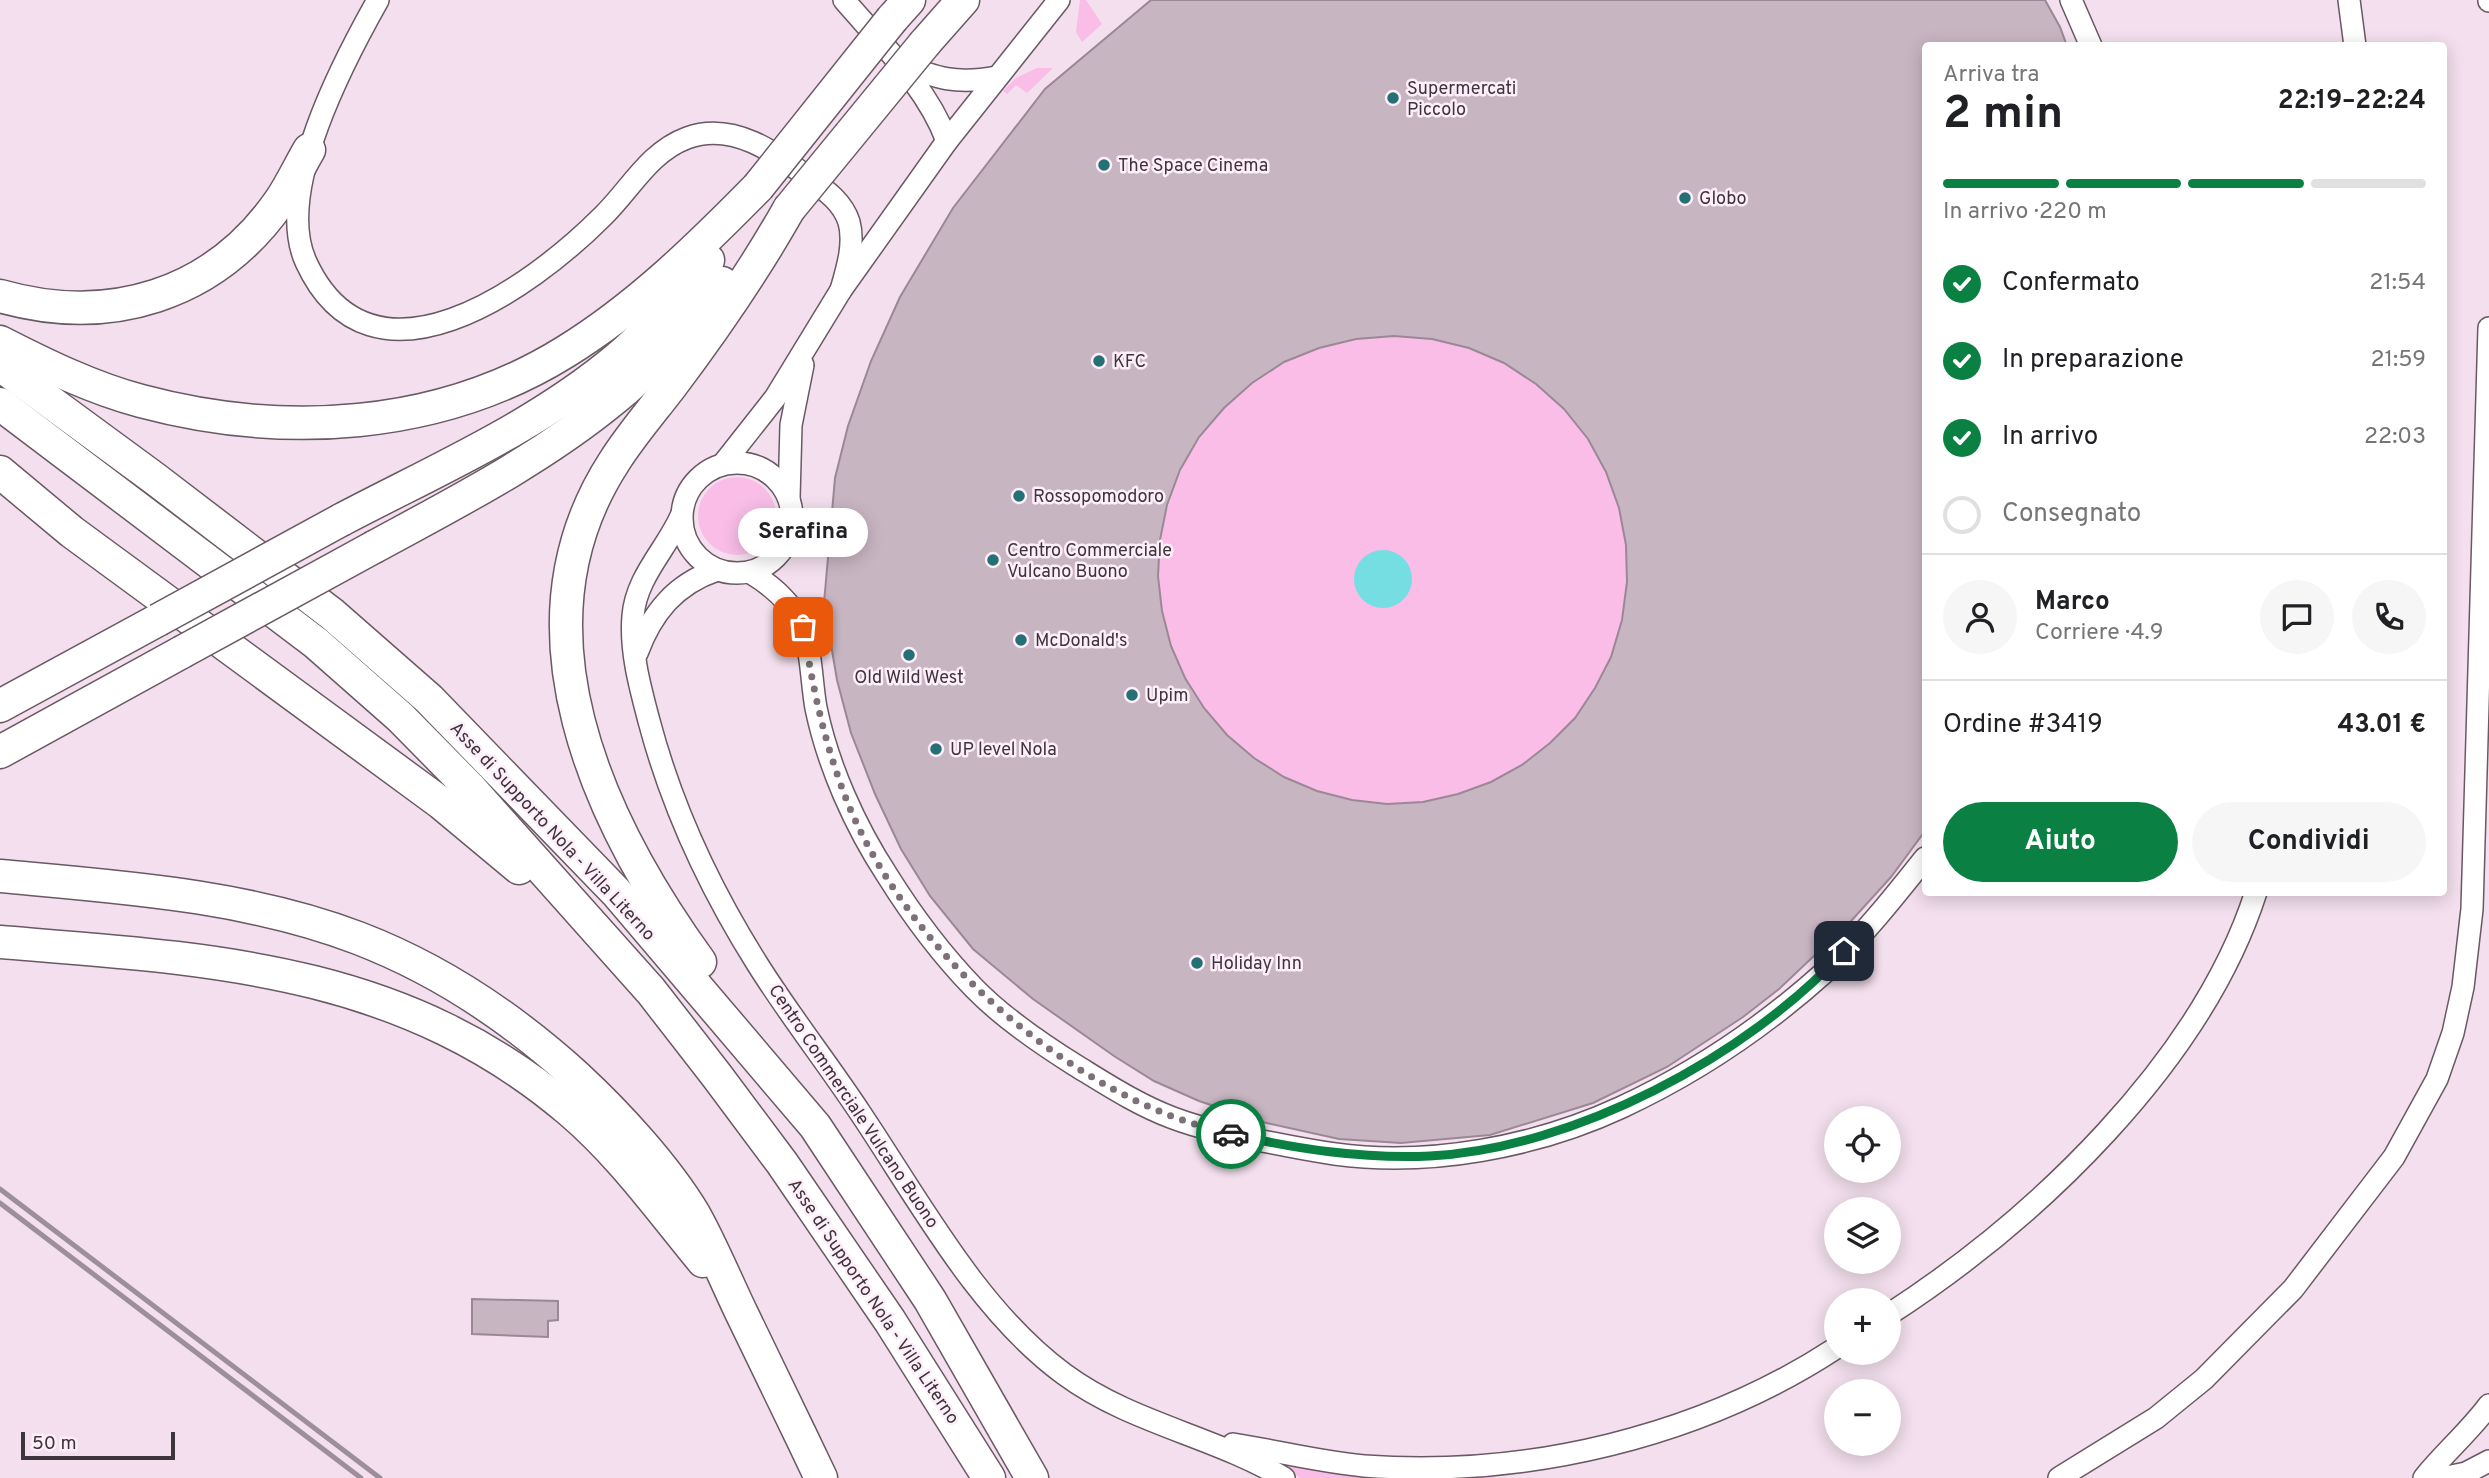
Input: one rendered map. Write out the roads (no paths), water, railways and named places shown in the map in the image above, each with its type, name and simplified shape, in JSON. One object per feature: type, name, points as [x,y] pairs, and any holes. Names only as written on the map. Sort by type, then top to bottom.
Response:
[{"type":"highway","points":[[0,752],[498,480],[541,453],[614,399],[654,362],[789,209],[963,0]]},
{"type":"highway","points":[[0,706],[533,418],[619,358],[660,316],[722,244],[758,187],[902,6]]},
{"type":"highway","points":[[0,296],[64,307],[107,307],[150,300],[186,285],[225,261],[254,233],[280,201],[309,150]]},
{"type":"highway","points":[[0,340],[56,370],[140,401],[210,416],[262,422],[317,423],[372,420],[426,410],[481,393],[526,374],[566,351],[638,299],[675,268],[758,187]]},
{"type":"highway","points":[[789,209],[759,261],[612,464],[588,513],[573,558],[566,608],[567,665],[577,719],[595,775],[629,853],[669,919],[815,1126]]},
{"type":"highway","name":"Asse di Supporto Nola - Villa Literno","points":[[0,365],[332,614],[429,699],[616,892],[815,1126],[930,1300],[1032,1478]]},
{"type":"highway","name":"Asse di Supporto Nola - Villa Literno","points":[[0,404],[316,642],[400,717],[469,787],[651,991],[782,1164],[890,1321],[989,1478]]},
{"type":"highway","points":[[0,472],[72,532],[441,803],[506,855],[651,991]]},
{"type":"highway","points":[[0,497],[72,532]]},
{"type":"highway","points":[[0,876],[194,898],[277,913],[355,937],[394,953],[500,1013],[603,1101],[694,1214],[821,1478]]},
{"type":"highway","points":[[0,942],[162,955],[264,969],[374,999],[421,1018],[471,1044],[569,1109],[616,1154],[738,1305]]},
{"type":"street","points":[[379,0],[349,55],[309,150],[298,202],[302,254],[312,275],[327,295],[347,313],[372,326],[400,331],[428,328],[455,320],[520,284],[572,244],[603,216],[652,161],[669,147],[689,137],[712,135],[733,136],[761,144],[776,152],[831,195],[843,208],[852,234],[841,290]]},
{"type":"street","points":[[844,0],[898,63],[940,121],[947,141]]},
{"type":"street","name":"Centro Commerciale Vulcano Buono","points":[[1059,0],[947,141],[841,290],[775,398],[723,464],[707,471],[693,483],[684,498],[681,516],[670,541],[656,559],[638,592],[633,614],[635,658],[656,748],[677,807],[726,912],[790,1014],[966,1271],[1015,1330],[1065,1375],[1127,1411],[1197,1438]]},
{"type":"street","points":[[2071,0],[2089,42]]},
{"type":"street","points":[[2349,0],[2354,42]]},
{"type":"street","points":[[898,63],[935,78],[954,82],[997,77]]},
{"type":"street","points":[[2059,1478],[2113,1446],[2204,1379],[2293,1289],[2394,1157],[2437,1079],[2453,1033],[2463,987],[2472,909],[2489,328]]},
{"type":"street","name":"Centro Commerciale Vulcano Buono","points":[[751,573],[768,565],[782,552],[790,535],[793,516],[789,498],[791,425],[797,389],[810,344]]},
{"type":"street","points":[[723,464],[747,464],[769,473],[781,484],[789,498]]},
{"type":"street","points":[[681,516],[683,533],[690,549],[702,562],[717,570],[734,574],[751,573],[779,593],[793,610],[803,627],[817,712],[846,798],[865,839],[888,877],[945,956],[976,991],[1049,1049],[1127,1096],[1171,1117],[1213,1130],[1338,1155],[1432,1156],[1505,1145],[1575,1125],[1621,1108],[1683,1075],[1763,1022],[1827,970],[1876,918],[1922,862]]},
{"type":"street","points":[[635,658],[646,628],[661,606],[681,588],[717,570]]},
{"type":"street","points":[[1901,1306],[1956,1269],[2021,1218],[2111,1126],[2158,1068],[2210,992],[2249,914],[2255,896]]},
{"type":"street","points":[[1197,1438],[1328,1462],[1367,1466],[1471,1465],[1557,1458],[1626,1441],[1698,1417],[1753,1394],[1824,1355]]},
{"type":"street","points":[[2424,1478],[2445,1452],[2466,1436],[2489,1405]]},
{"type":"street","points":[[2466,1436],[2477,1434],[2489,1438]]},
{"type":"street","points":[[1197,1438],[1263,1465],[1284,1478]]},
{"type":"street","points":[[1513,1478],[1557,1458]]},
{"type":"street","points":[[2442,1478],[2469,1475],[2489,1461]]},
{"type":"water","points":[[1383,550],[1399,555],[1407,563],[1412,579],[1407,595],[1399,603],[1383,608],[1367,603],[1359,595],[1354,579],[1359,563],[1367,555]]},
{"type":"railway","points":[[0,1189],[380,1478]]},
{"type":"railway","points":[[0,1203],[361,1478]]},
{"type":"place","name":"Supermercati Piccolo","points":[[1393,98]]},
{"type":"place","name":"The Space Cinema","points":[[1104,165]]},
{"type":"place","name":"Globo","points":[[1685,198]]},
{"type":"place","name":"KFC","points":[[1099,361]]},
{"type":"place","name":"Rossopomodoro","points":[[1019,496]]},
{"type":"place","name":"Centro Commerciale Vulcano Buono","points":[[993,560]]},
{"type":"place","name":"Serafina","points":[[803,627]]},
{"type":"place","name":"McDonald's","points":[[1021,640]]},
{"type":"place","name":"Old Wild West","points":[[909,655]]},
{"type":"place","name":"Upim","points":[[1132,695]]},
{"type":"place","name":"UP level Nola","points":[[936,749]]},
{"type":"place","name":"Holiday Inn","points":[[1197,963]]}]
